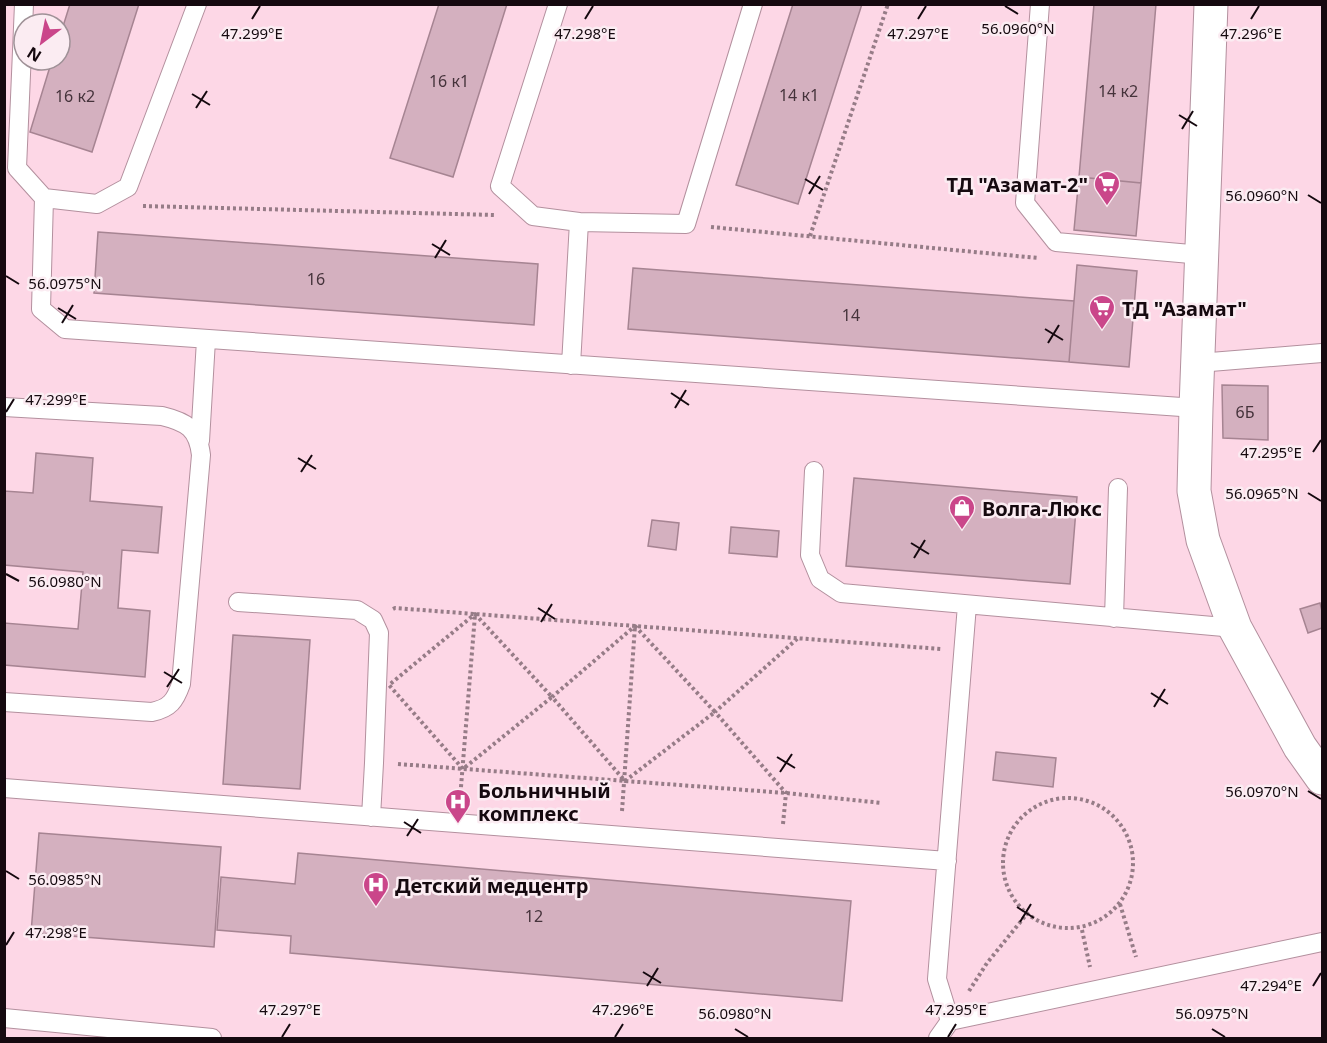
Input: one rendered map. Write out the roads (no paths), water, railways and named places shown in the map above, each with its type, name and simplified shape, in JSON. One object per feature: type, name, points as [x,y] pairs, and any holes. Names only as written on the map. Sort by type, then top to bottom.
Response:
[{"type":"street","points":[[1211,4],[1194,491],[1203,540],[1235,628],[1300,747],[1323,778]]},
{"type":"lane","points":[[24,4],[17,168],[44,198],[97,204],[128,187],[197,4]]},
{"type":"lane","points":[[558,4],[500,186],[533,216],[579,222],[686,224],[753,4]]},
{"type":"lane","points":[[1040,4],[1025,202],[1056,242],[1202,255]]},
{"type":"lane","points":[[44,198],[41,309],[65,329],[1196,408]]},
{"type":"lane","points":[[571,365],[579,222]]},
{"type":"lane","points":[[4,702],[152,712],[163,710],[177,696],[181,684],[201,455],[206,340]]},
{"type":"lane","points":[[1198,363],[1323,353]]},
{"type":"lane","points":[[4,407],[162,416],[177,419],[190,427],[200,441]]},
{"type":"lane","points":[[814,471],[810,555],[820,579],[841,593],[1235,628]]},
{"type":"lane","points":[[1114,618],[1118,488]]},
{"type":"lane","points":[[238,602],[357,610],[373,620],[379,633],[371,817]]},
{"type":"lane","points":[[950,1022],[937,979],[966,605]]},
{"type":"lane","points":[[4,789],[947,861]]},
{"type":"lane","points":[[938,1038],[950,1022],[1323,942]]},
{"type":"lane","points":[[4,1018],[212,1038]]},
{"type":"place","name":"ТД \"Азамат-2\"","points":[[1107,207]]},
{"type":"place","name":"ТД \"Азамат\"","points":[[1102,331]]},
{"type":"place","name":"Волга-Люкс","points":[[962,531]]},
{"type":"place","name":"Больничный комплекс","points":[[458,825]]},
{"type":"place","name":"Детский медцентр","points":[[376,908]]}]
